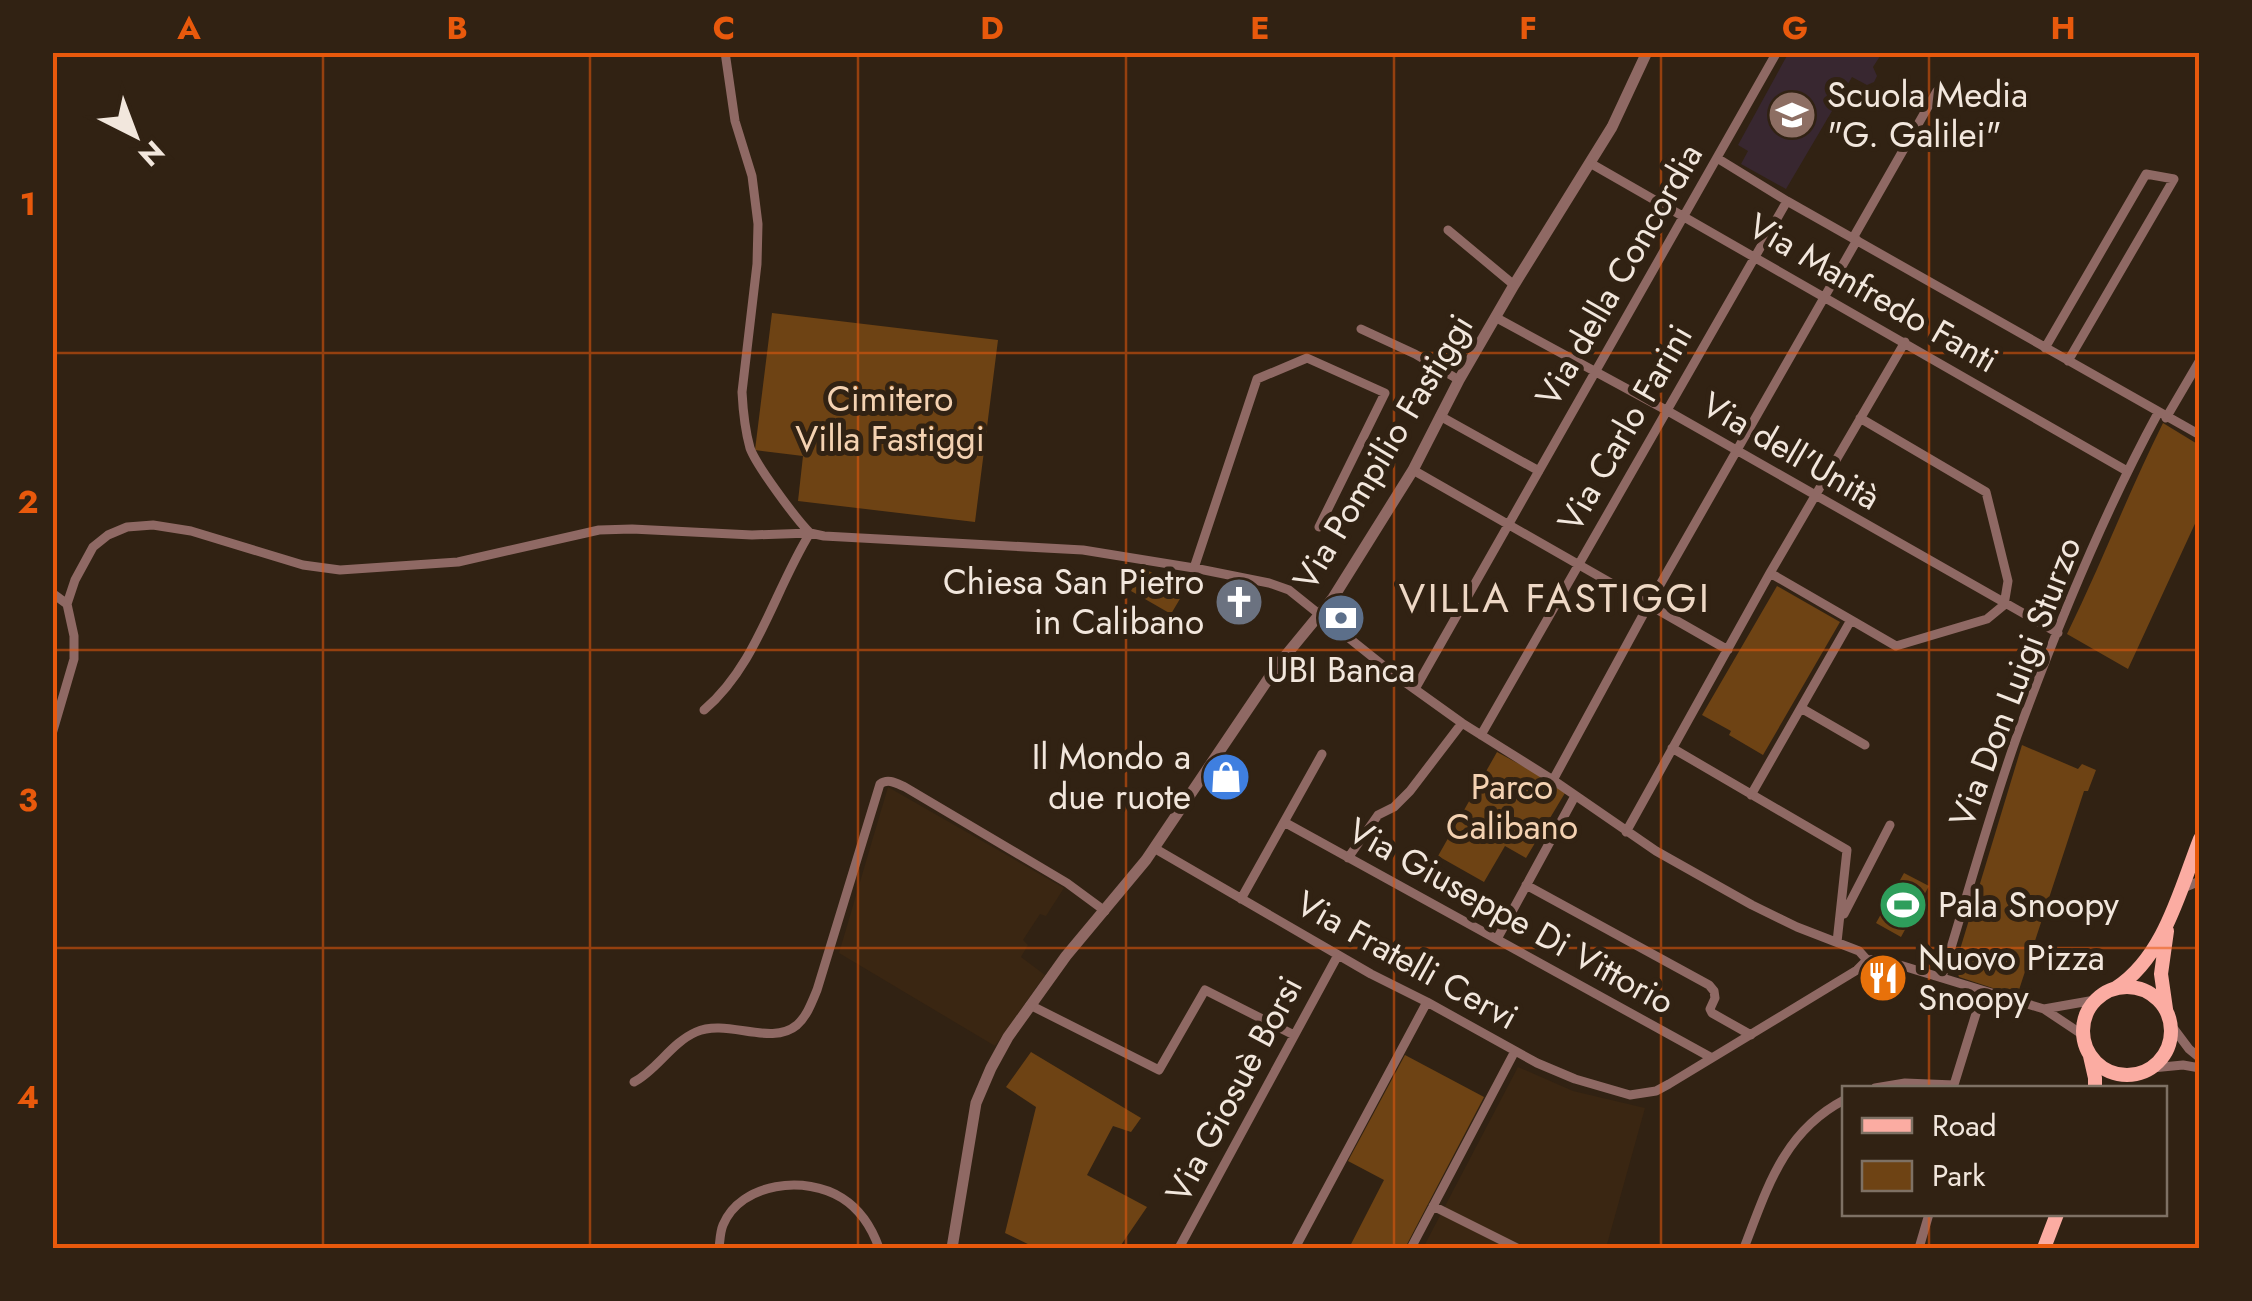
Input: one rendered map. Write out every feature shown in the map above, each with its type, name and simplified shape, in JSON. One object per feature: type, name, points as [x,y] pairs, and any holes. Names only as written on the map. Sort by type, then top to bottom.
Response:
[{"type":"main road","points":[[2090,1055],[2110,1072],[2136,1074],[2152,1068],[2168,1049],[2172,1025],[2161,974],[2168,924],[2200,839]]},
{"type":"main road","points":[[2095,1086],[2083,1036],[2088,1011],[2095,1000],[2141,967],[2168,924]]},
{"type":"main road","points":[[2114,988],[2144,990],[2166,1010]]},
{"type":"main road","points":[[2123,1086],[2136,1074]]},
{"type":"main road","points":[[2044,1248],[2056,1216]]},
{"type":"street","points":[[726,52],[758,224],[743,410],[751,452],[798,522],[810,533]]},
{"type":"street","name":"Via Pompilio Fastiggi","points":[[952,1248],[976,1103],[1008,1037],[1066,956],[1154,848],[1276,666],[1333,598],[1413,470],[1514,285],[1590,164],[1647,52]]},
{"type":"street","name":"Via della Concordia","points":[[1415,689],[1778,52]]},
{"type":"street","points":[[1553,780],[1938,91]]},
{"type":"street","points":[[1717,158],[2200,435]]},
{"type":"street","name":"Via Manfredo Fanti","points":[[1590,164],[2127,471]]},
{"type":"street","points":[[2045,348],[2146,174],[2174,179],[2068,361]]},
{"type":"street","name":"Via Carlo Farini","points":[[1481,735],[1787,200]]},
{"type":"street","points":[[1448,230],[1514,285]]},
{"type":"street","points":[[2103,248],[2126,262]]},
{"type":"street","name":"Via dell'Unità","points":[[1496,317],[2058,633]]},
{"type":"street","points":[[1362,329],[1460,380]]},
{"type":"street","points":[[1626,832],[1904,342]]},
{"type":"street","points":[[1194,568],[1257,379],[1307,358],[1385,393],[1320,527]]},
{"type":"street","name":"Via Don Luigi Sturzo","points":[[1942,977],[2016,738],[2058,633],[2127,471],[2200,360]]},
{"type":"street","points":[[1440,416],[1539,471]]},
{"type":"street","points":[[1770,574],[1896,646],[1987,619],[2004,605],[2008,581],[1986,492],[1860,418]]},
{"type":"street","points":[[1413,470],[1728,650]]},
{"type":"street","points":[[52,734],[74,659],[67,604],[74,580],[93,547],[127,527],[191,531],[303,566],[340,570],[458,562],[599,530],[632,529],[752,535],[810,533],[1082,550],[1194,568],[1289,590],[1415,689],[1626,832],[1752,905],[1859,952],[1866,960]]},
{"type":"street","points":[[704,710],[740,672],[794,558],[810,533]]},
{"type":"street","points":[[52,592],[67,604]]},
{"type":"street","points":[[1751,794],[1851,620]]},
{"type":"street","points":[[1801,708],[1865,745]]},
{"type":"street","points":[[1348,858],[1378,815],[1410,791],[1462,722]]},
{"type":"street","points":[[1672,748],[1847,850],[1837,942]]},
{"type":"street","points":[[1241,899],[1322,754]]},
{"type":"street","points":[[634,1082],[695,1032],[714,1027],[785,1032],[806,1014],[883,782],[905,787],[1068,883],[1105,910]]},
{"type":"street","points":[[1497,939],[1576,796]]},
{"type":"street","name":"Via Giuseppe Di Vittorio","points":[[1284,822],[1712,1058]]},
{"type":"street","points":[[1840,920],[1890,825]]},
{"type":"street","name":"Via Fratelli Cervi","points":[[1154,848],[1338,955],[1515,1051],[1575,1079],[1644,1094],[1712,1058]]},
{"type":"street","points":[[2180,890],[2200,881]]},
{"type":"street","points":[[1526,885],[1709,985],[1714,991],[1712,1013],[1750,1035]]},
{"type":"street","name":"Via Giosuè Borsi","points":[[1180,1248],[1338,955]]},
{"type":"street","points":[[1712,1058],[1856,970],[1866,960],[1880,959],[2044,1009],[2083,1036]]},
{"type":"street","points":[[1030,1005],[1159,1070],[1204,990],[1294,1035]]},
{"type":"street","points":[[1953,1086],[1983,991]]},
{"type":"street","points":[[2044,1009],[2095,1000]]},
{"type":"street","points":[[1294,1248],[1428,1002]]},
{"type":"street","points":[[2172,1025],[2200,1058]]},
{"type":"street","points":[[1411,1248],[1515,1051]]},
{"type":"street","points":[[2152,1068],[2183,1064],[2200,1068]]},
{"type":"street","points":[[1887,1086],[1941,1086]]},
{"type":"street","points":[[1741,1248],[1784,1154],[1813,1121],[1842,1101]]},
{"type":"street","points":[[719,1248],[722,1226],[734,1209],[764,1189],[785,1185],[818,1188],[846,1200],[867,1223],[879,1248]]},
{"type":"street","points":[[1433,1206],[1518,1248]]},
{"type":"street","points":[[1921,1246],[1929,1216]]},
{"type":"shaded area","name":"Scuola Media \"G. Galilei\"","points":[[1789,52],[1882,53],[1873,67],[1877,76],[1874,82],[1867,85],[1852,77],[1786,189],[1741,164],[1748,151],[1738,145]]},
{"type":"shaded area","points":[[888,787],[1064,888],[1046,916],[1040,914],[1023,940],[1028,945],[1021,957],[1045,975],[995,1046],[839,953]]},
{"type":"shaded area","points":[[1518,1067],[1573,1091],[1645,1108],[1606,1248],[1423,1248]]},
{"type":"green space","name":"Cimitero Villa Fastiggi","points":[[772,313],[998,340],[975,522],[798,501],[803,456],[755,450]]},
{"type":"green space","points":[[2163,423],[2199,445],[2199,515],[2128,669],[2067,634]]},
{"type":"green space","points":[[1144,568],[1184,592],[1171,614],[1131,591]]},
{"type":"green space","points":[[1777,586],[1840,622],[1763,755],[1702,715]]},
{"type":"green space","points":[[2022,745],[2078,769],[2082,764],[2096,770],[2088,791],[2084,791],[2017,996],[1959,977],[1955,966]]},
{"type":"green space","name":"Parco Calibano","points":[[1497,752],[1565,793],[1526,858],[1505,846],[1484,882],[1438,856]]},
{"type":"green space","name":"Pala Snoopy","points":[[1904,873],[1929,886],[1901,937],[1876,923]]},
{"type":"green space","points":[[1031,1052],[1141,1118],[1131,1132],[1113,1126],[1087,1175],[1147,1207],[1119,1248],[1036,1248],[1005,1233],[1036,1107],[1006,1087]]},
{"type":"green space","points":[[1405,1055],[1484,1097],[1405,1248],[1349,1248],[1384,1180],[1348,1161]]},
{"type":"place","name":"Scuola Media \"G. Galilei\"","points":[[1792,115]]},
{"type":"place","name":"Chiesa San Pietro in Calibano","points":[[1239,602]]},
{"type":"place","name":"UBI Banca","points":[[1341,618]]},
{"type":"place","name":"Il Mondo a due ruote","points":[[1226,777]]},
{"type":"place","name":"Pala Snoopy","points":[[1903,905]]},
{"type":"place","name":"Nuovo Pizza Snoopy","points":[[1883,978]]},
{"type":"district","name":"VILLA FASTIGGI","points":[[1555,598]]}]
